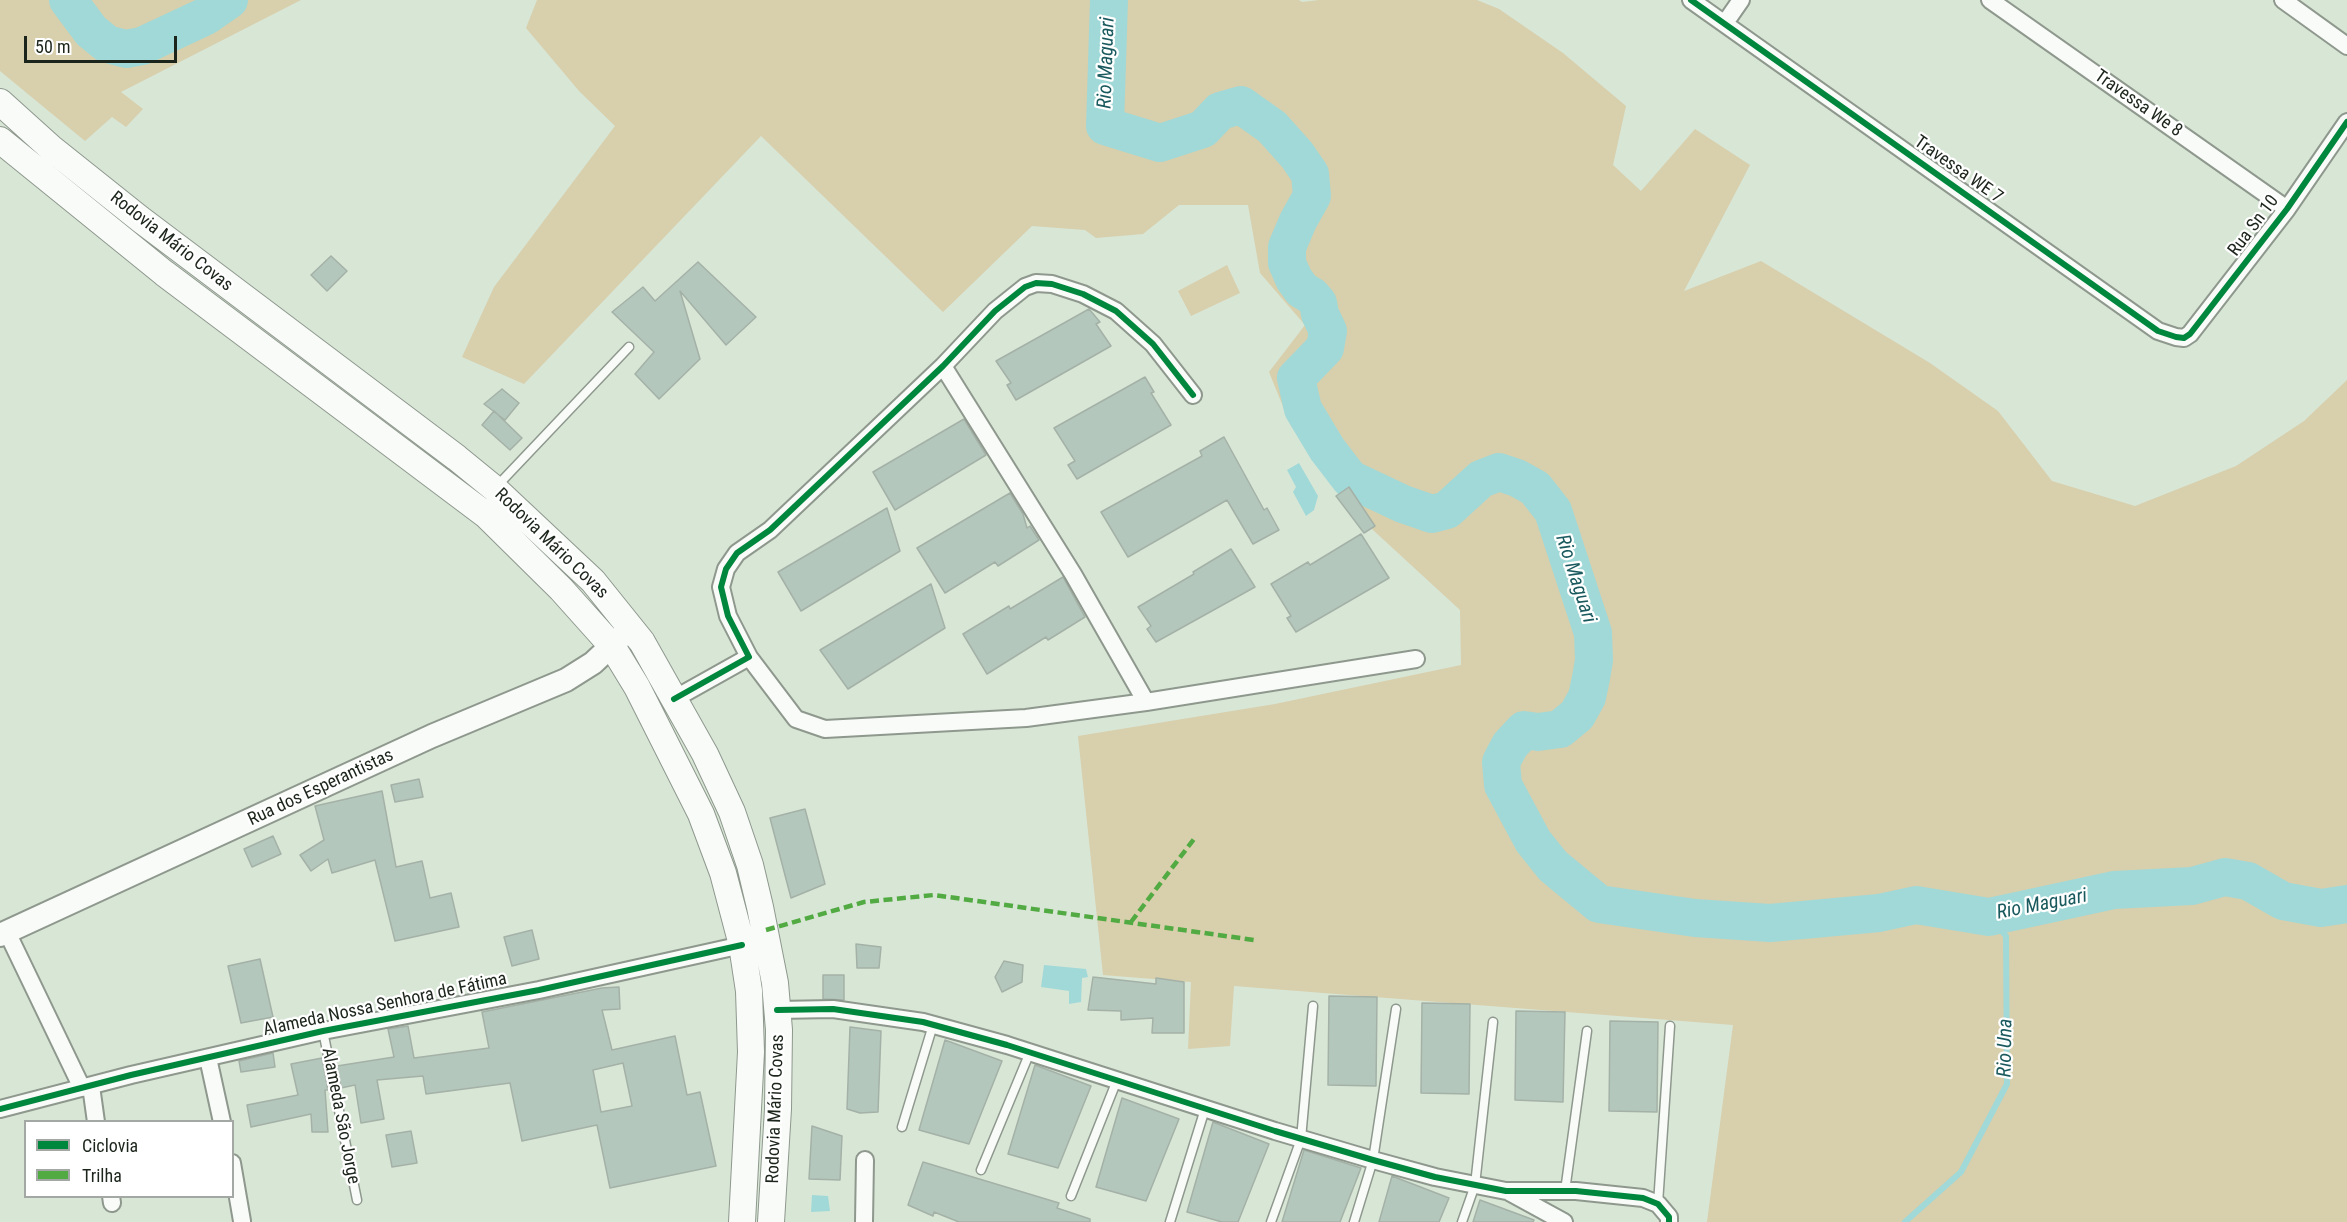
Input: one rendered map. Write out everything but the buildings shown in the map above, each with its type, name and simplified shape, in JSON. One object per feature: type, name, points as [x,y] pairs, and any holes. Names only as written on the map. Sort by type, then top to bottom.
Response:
[{"type":"main road","name":"Rodovia Mário Covas","points":[[0,102],[51,148],[149,226],[495,489],[594,581],[642,642],[705,754],[732,812],[750,865],[768,940],[777,1011],[778,1109],[771,1222]]},
{"type":"main road","name":"Rodovia Mário Covas","points":[[0,140],[165,273],[486,515],[554,581],[612,646],[637,687],[701,814],[723,873],[742,945],[749,991],[751,1052],[742,1222]]},
{"type":"main road","name":"Rua dos Esperantistas","points":[[4,933],[432,736],[542,691],[583,670],[631,627]]},
{"type":"street","points":[[1690,0],[1725,23],[1741,0]]},
{"type":"street","name":"Travessa We 8","points":[[1990,0],[2287,209]]},
{"type":"street","points":[[2283,0],[2347,46]]},
{"type":"street","name":"Travessa WE 7","points":[[1725,23],[2149,324],[2176,338]]},
{"type":"street","name":"Rua Sn 10","points":[[2176,338],[2184,338],[2190,334],[2287,209],[2347,122]]},
{"type":"street","points":[[1192,395],[1153,344],[1116,311],[1083,294],[1052,284],[1036,283],[1025,287],[995,311],[943,366],[770,530],[737,553],[726,569],[721,587],[723,602],[748,657],[796,719],[825,729],[1026,718],[1146,702],[1416,659]]},
{"type":"street","points":[[943,366],[1073,574],[1146,702]]},
{"type":"street","points":[[674,699],[748,657]]},
{"type":"street","points":[[4,933],[86,1087],[95,1120]]},
{"type":"street","name":"Alameda Nossa Senhora de Fátima","points":[[0,1109],[323,1031],[538,990],[742,945]]},
{"type":"street","points":[[777,1011],[833,1010],[933,1025],[1030,1052],[1205,1109],[1373,1160],[1506,1191],[1565,1191],[1643,1198],[1658,1204],[1669,1216],[1669,1222]]},
{"type":"street","points":[[208,1058],[222,1120]]},
{"type":"street","points":[[864,1222],[865,1160]]},
{"type":"street","points":[[234,1175],[242,1221]]},
{"type":"street","points":[[1506,1191],[1563,1222]]},
{"type":"lane","points":[[495,489],[629,347]]},
{"type":"lane","points":[[1270,1222],[1301,1139],[1312,1006]]},
{"type":"lane","points":[[1354,1222],[1373,1160],[1396,1009]]},
{"type":"lane","points":[[1462,1222],[1475,1185],[1493,1022]]},
{"type":"lane","points":[[902,1127],[933,1025]]},
{"type":"lane","points":[[1658,1204],[1670,1026]]},
{"type":"lane","name":"Alameda São Jorge","points":[[323,1031],[357,1200]]},
{"type":"lane","points":[[1565,1191],[1587,1031]]},
{"type":"lane","points":[[981,1170],[1030,1052]]},
{"type":"lane","points":[[1071,1196],[1117,1080]]},
{"type":"lane","points":[[1170,1222],[1205,1109]]},
{"type":"shaded area","points":[[0,0],[301,0],[121,92],[143,109],[126,127],[112,117],[85,141],[0,71]]},
{"type":"shaded area","points":[[537,0],[1299,0],[1302,2],[1319,0],[1477,0],[1499,9],[1563,53],[1626,106],[1613,165],[1641,191],[1695,129],[1750,165],[1684,291],[1761,261],[1930,363],[1998,411],[2052,481],[2135,506],[2236,466],[2304,421],[2347,380],[2347,1222],[1707,1222],[1733,1025],[1234,986],[1230,1046],[1188,1049],[1191,982],[1103,975],[1078,736],[1275,704],[1461,665],[1460,610],[1373,530],[1291,426],[1269,372],[1305,325],[1260,273],[1248,205],[1179,205],[1143,234],[1096,238],[1085,230],[1032,226],[943,312],[761,136],[524,384],[462,357],[494,287],[615,126],[579,91],[526,28]]},
{"type":"shaded area","points":[[1227,265],[1240,293],[1191,316],[1178,291]]},
{"type":"water","points":[[1299,463],[1318,496],[1314,510],[1306,516],[1293,492],[1296,487],[1287,470]]},
{"type":"water","points":[[1044,965],[1086,969],[1088,977],[1082,978],[1081,1002],[1069,1004],[1069,991],[1041,987]]},
{"type":"water","points":[[812,1195],[828,1196],[830,1211],[811,1212]]},
{"type":"waterway","name":"Rio Maguari","points":[[68,0],[91,31],[107,44],[126,49],[142,46],[206,16],[229,0]]},
{"type":"waterway","name":"Rio Maguari","points":[[1109,0],[1105,126],[1160,143],[1203,129],[1220,111],[1241,105],[1272,127],[1297,155],[1310,174],[1312,196],[1287,247],[1287,263],[1302,290],[1318,303],[1320,314],[1328,331],[1325,348],[1296,378],[1303,409],[1327,449],[1350,479],[1403,504],[1432,514],[1447,510],[1481,479],[1499,472],[1517,478],[1535,488],[1553,511],[1593,633],[1594,660],[1591,678],[1587,697],[1577,715],[1560,729],[1538,732],[1524,730],[1510,745],[1501,762],[1503,785],[1533,841],[1553,866],[1599,904],[1695,918],[1770,923],[1879,913],[1916,905],[1989,917],[2114,890],[2192,886],[2225,877],[2248,881],[2283,901],[2321,908],[2347,904]]},
{"type":"waterway","name":"Rio Una","points":[[1905,1222],[1961,1172],[2007,1084],[2006,936],[1989,917]]},
{"type":"marked path","points":[[1131,922],[1194,839]]},
{"type":"marked path","points":[[766,930],[864,902],[934,895],[1254,940]]},
{"type":"cycle path","points":[[1691,0],[2158,331],[2176,337],[2184,338],[2190,334],[2287,209],[2347,122]]},
{"type":"cycle path","points":[[674,699],[749,657],[728,616],[721,587],[726,569],[737,553],[770,530],[943,366],[995,311],[1025,287],[1036,283],[1052,284],[1083,294],[1116,311],[1153,344],[1193,395]]},
{"type":"cycle path","points":[[0,1109],[131,1075],[323,1031],[539,990],[742,945]]},
{"type":"cycle path","points":[[777,1010],[833,1009],[923,1022],[1007,1045],[1275,1131],[1435,1177],[1506,1191],[1576,1191],[1643,1198],[1658,1204],[1669,1217],[1669,1222]]}]
